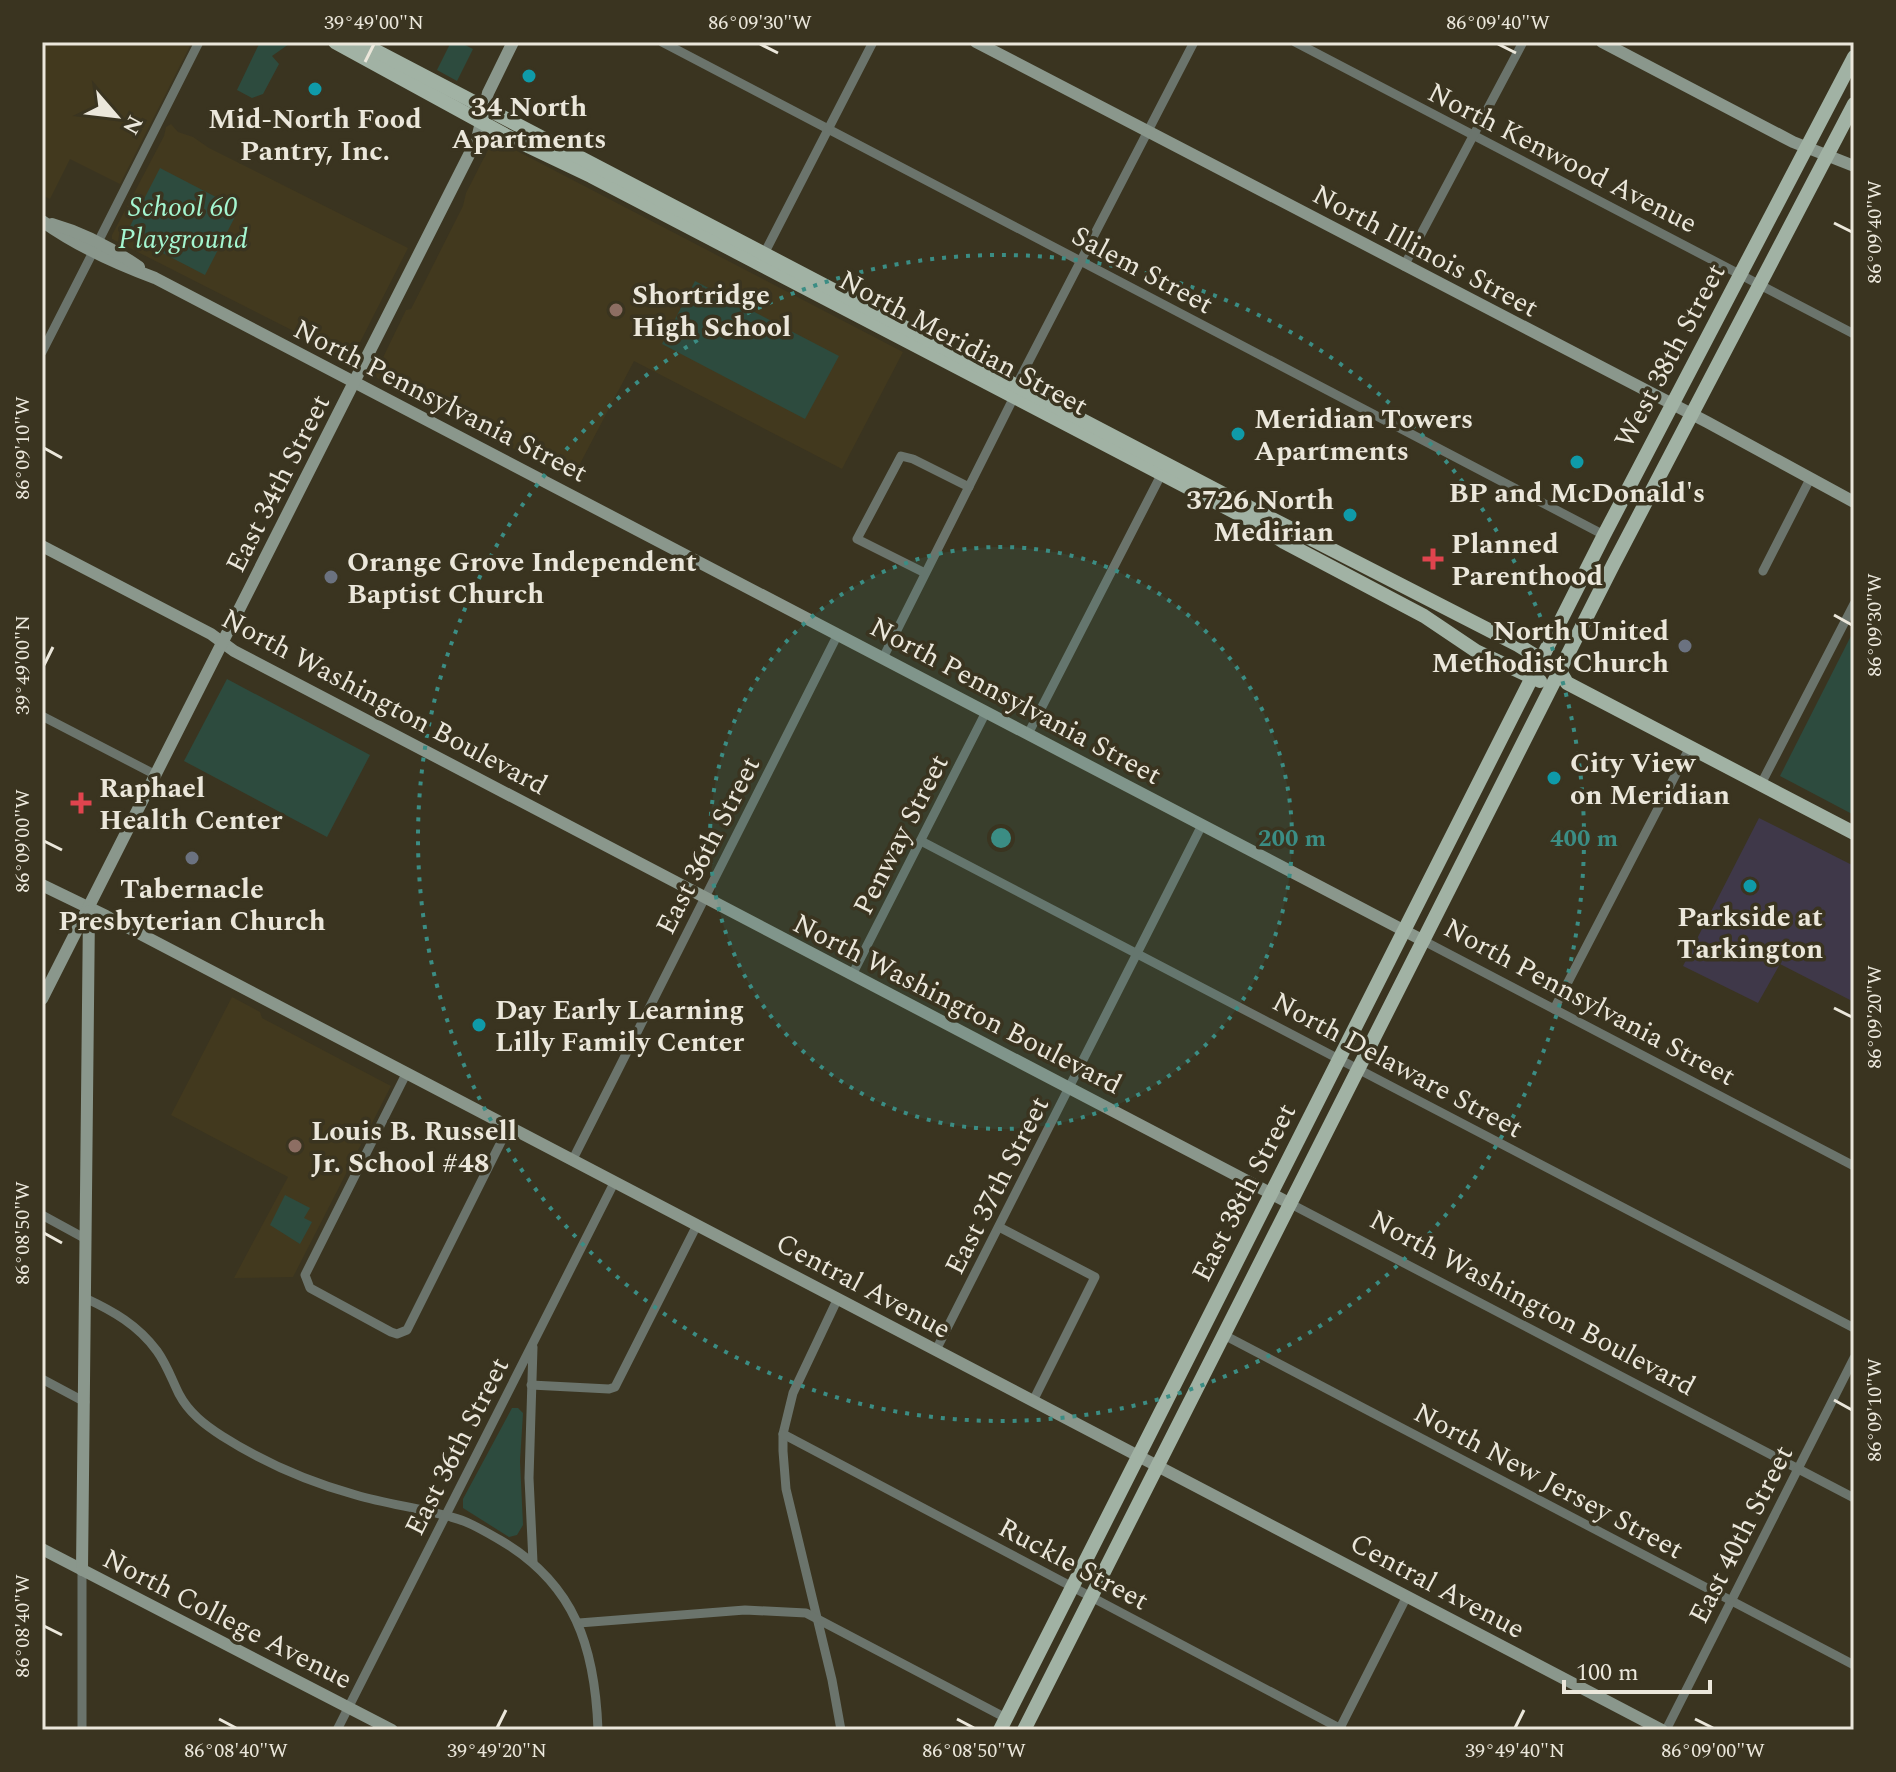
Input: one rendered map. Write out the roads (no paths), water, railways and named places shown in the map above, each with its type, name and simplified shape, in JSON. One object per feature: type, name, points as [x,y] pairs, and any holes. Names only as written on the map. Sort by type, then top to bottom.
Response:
[{"type":"main road","name":"North Meridian Street","points":[[335,42],[764,254],[1161,475],[1424,616],[1476,651],[1552,686]]},
{"type":"main road","name":"North Meridian Street","points":[[359,42],[483,114],[1015,391],[1542,659],[1564,677],[1854,833]]},
{"type":"main road","name":"West 38th Street","points":[[1532,678],[1854,57]]},
{"type":"main road","name":"West 38th Street","points":[[1552,686],[1564,677],[1692,415],[1854,104]]},
{"type":"main road","name":"East 38th Street","points":[[1003,1724],[1532,678]]},
{"type":"main road","name":"East 38th Street","points":[[1026,1729],[1552,686]]},
{"type":"street","points":[[42,352],[199,42]]},
{"type":"street","name":"East 34th Street","points":[[42,999],[477,139],[488,93],[513,42]]},
{"type":"street","name":"Salem Street","points":[[662,42],[1604,535]]},
{"type":"street","points":[[764,254],[873,42]]},
{"type":"street","name":"North Illinois Street","points":[[976,42],[1854,502]]},
{"type":"street","points":[[883,658],[1080,261],[1194,42]]},
{"type":"street","name":"North Kenwood Avenue","points":[[1295,42],[1854,334]]},
{"type":"street","points":[[1404,266],[1523,42]]},
{"type":"street","points":[[1602,42],[1807,147],[1854,166]]},
{"type":"street","name":"North Pennsylvania Street","points":[[42,221],[74,230],[96,247],[121,254],[155,278],[1854,1166]]},
{"type":"street","points":[[925,573],[857,539],[879,494],[901,456],[969,487]]},
{"type":"street","points":[[1028,734],[1161,475]]},
{"type":"street","points":[[1763,571],[1810,479]]},
{"type":"street","name":"North Washington Boulevard","points":[[42,546],[234,651],[1854,1498]]},
{"type":"street","points":[[1761,784],[1854,604]]},
{"type":"street","name":"East 36th Street","points":[[572,1161],[838,634]]},
{"type":"street","name":"Penway Street","points":[[852,975],[986,712]]},
{"type":"street","points":[[42,716],[156,775]]},
{"type":"street","points":[[1554,1009],[1690,747]]},
{"type":"street","name":"East 37th Street","points":[[936,1350],[1202,825]]},
{"type":"street","name":"North Delaware Street","points":[[921,841],[1854,1328]]},
{"type":"street","name":"Central Avenue","points":[[42,885],[1664,1730]]},
{"type":"street","points":[[82,1730],[88,908]]},
{"type":"street","points":[[406,1074],[305,1273],[305,1281],[310,1288],[351,1311],[391,1332],[397,1334],[407,1330],[508,1128]]},
{"type":"street","name":"East 36th Street","points":[[337,1730],[614,1183]]},
{"type":"street","points":[[42,1215],[86,1239]]},
{"type":"street","points":[[531,1385],[615,1387],[697,1225]]},
{"type":"street","points":[[999,1227],[1095,1277],[1033,1401]]},
{"type":"street","points":[[85,1298],[114,1311],[142,1333],[164,1362],[189,1410],[203,1423],[241,1447],[288,1471],[334,1488],[446,1516],[484,1531],[533,1562],[563,1596],[579,1623],[592,1671],[598,1730]]},
{"type":"street","points":[[838,1298],[793,1393],[783,1434],[786,1489],[835,1692],[841,1730]]},
{"type":"street","name":"North New Jersey Street","points":[[1224,1335],[1854,1665]]},
{"type":"street","points":[[533,1343],[529,1478],[533,1562]]},
{"type":"street","name":"East 40th Street","points":[[1664,1730],[1854,1358]]},
{"type":"street","points":[[42,1379],[85,1402]]},
{"type":"street","name":"Ruckle Street","points":[[783,1434],[1341,1729]]},
{"type":"street","name":"North College Avenue","points":[[42,1549],[392,1730]]},
{"type":"street","points":[[1341,1729],[1407,1596]]},
{"type":"street","points":[[579,1623],[758,1609],[801,1612],[817,1618],[1003,1724]]},
{"type":"place","name":"34 North Apartments","points":[[529,76]]},
{"type":"place","name":"Mid-North Food Pantry, Inc.","points":[[315,89]]},
{"type":"place","name":"Shortridge High School","points":[[616,310]]},
{"type":"place","name":"Meridian Towers Apartments","points":[[1238,434]]},
{"type":"place","name":"BP and McDonald's","points":[[1577,462]]},
{"type":"place","name":"3726 North Medirian","points":[[1350,515]]},
{"type":"place","name":"Planned Parenthood","points":[[1433,559]]},
{"type":"place","name":"Orange Grove Independent Baptist Church","points":[[331,577]]},
{"type":"place","name":"North United Methodist Church","points":[[1685,646]]},
{"type":"place","name":"City View on Meridian","points":[[1554,778]]},
{"type":"place","name":"Raphael Health Center","points":[[81,803]]},
{"type":"place","name":"Tabernacle Presbyterian Church","points":[[192,858]]},
{"type":"place","name":"Parkside at Tarkington","points":[[1750,886]]},
{"type":"place","name":"Day Early Learning Lilly Family Center","points":[[479,1025]]},
{"type":"place","name":"Louis B. Russell Jr. School #48","points":[[295,1146]]},
{"type":"park label","name":"School 60 Playground","points":[[183,222]]}]
